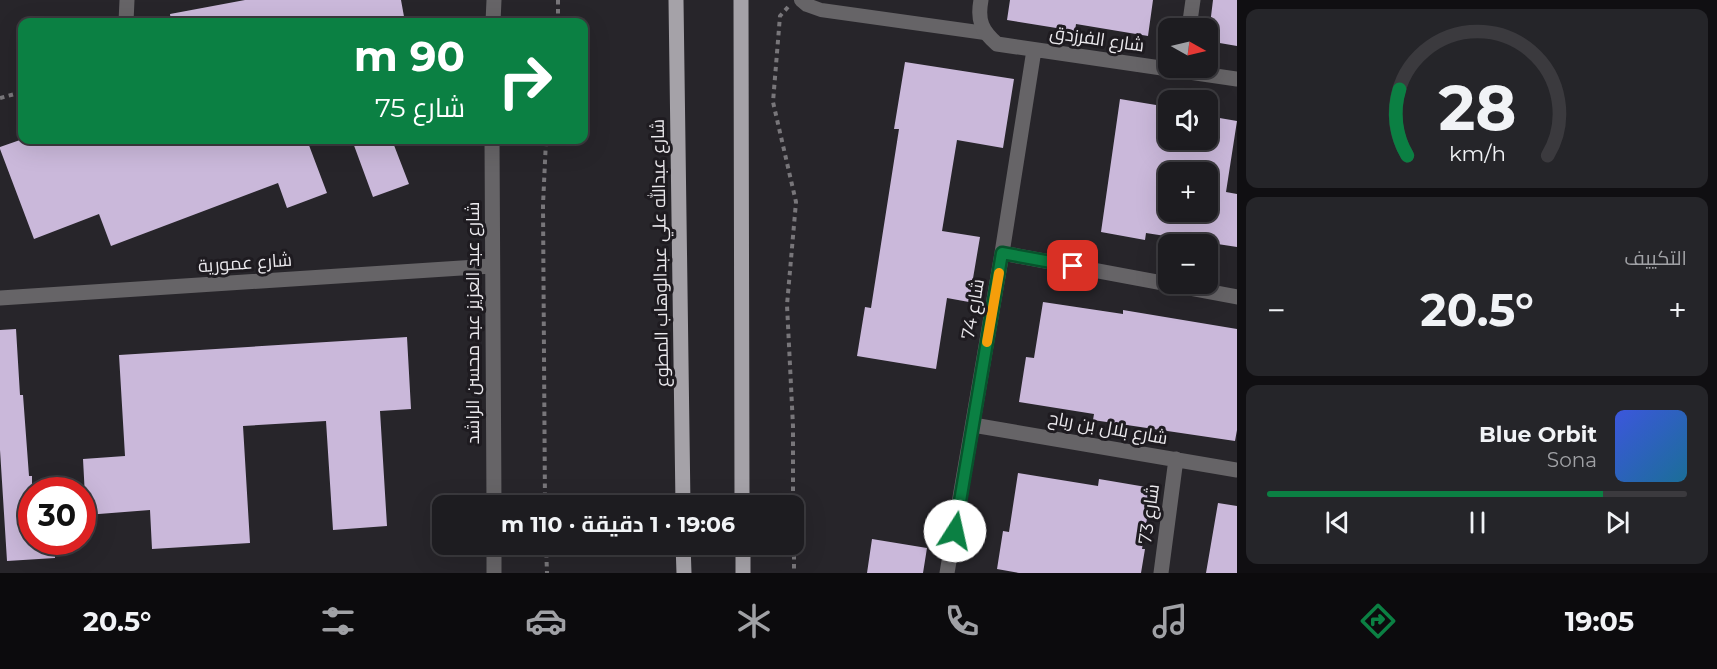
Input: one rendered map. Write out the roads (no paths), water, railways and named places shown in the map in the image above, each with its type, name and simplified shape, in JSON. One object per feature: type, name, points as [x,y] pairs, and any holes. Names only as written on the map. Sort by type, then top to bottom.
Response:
[{"type":"main road","name":"شارع عبدالله علي عبدالوهاب المطوع","points":[[676,0],[683,495]]},
{"type":"main road","points":[[741,0],[742,495]]},
{"type":"main road","points":[[683,555],[684,573]]},
{"type":"main road","points":[[742,555],[743,573]]},
{"type":"street","points":[[126,18],[127,0]]},
{"type":"street","points":[[493,18],[494,0]]},
{"type":"street","points":[[1190,18],[1193,0]]},
{"type":"street","points":[[980,3],[980,20],[985,33]]},
{"type":"street","name":"شارع الفرزدق","points":[[985,33],[998,44],[1158,66]]},
{"type":"street","name":"شارع 74","points":[[947,573],[1034,50]]},
{"type":"street","name":"شارع الفرزدق","points":[[1218,76],[1237,79]]},
{"type":"street","name":"شارع عبد العزيز عبد محسن الراشد","points":[[492,144],[494,495]]},
{"type":"street","points":[[1002,253],[1237,297]]},
{"type":"street","name":"شارع عمورية","points":[[0,298],[492,266]]},
{"type":"street","name":"شارع بلال بن رباح","points":[[973,425],[1237,470]]},
{"type":"street","name":"شارع 73","points":[[1161,573],[1176,459]]},
{"type":"street","points":[[494,555],[494,573]]},
{"type":"lane","points":[[801,0],[821,10],[985,33]]}]
